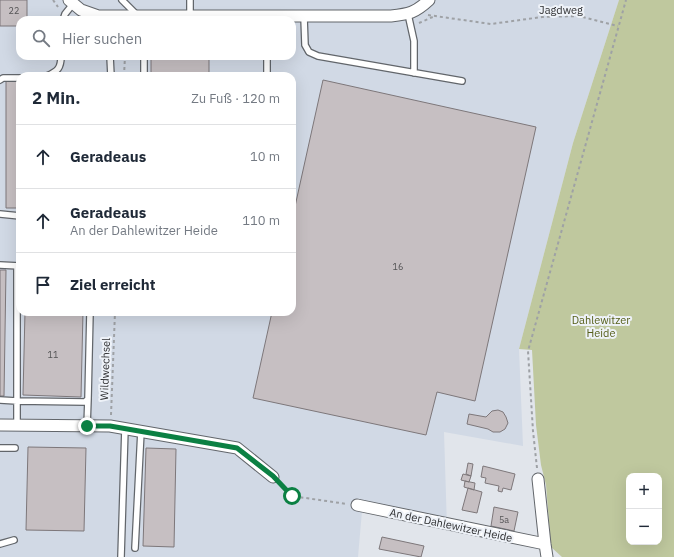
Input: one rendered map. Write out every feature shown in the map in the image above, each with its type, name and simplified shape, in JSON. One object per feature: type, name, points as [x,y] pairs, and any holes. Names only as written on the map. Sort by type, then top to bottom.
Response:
[{"type":"street","points":[[296,17],[391,16],[408,14],[420,9],[429,0]]},
{"type":"street","points":[[71,2],[81,10],[98,16]]},
{"type":"street","points":[[0,425],[110,426],[237,448],[273,476]]},
{"type":"street","points":[[538,479],[547,557]]},
{"type":"street","name":"An der Dahlewitzer Heide","points":[[357,505],[545,544]]},
{"type":"lane","points":[[122,0],[140,16]]},
{"type":"lane","points":[[190,0],[190,16]]},
{"type":"lane","points":[[64,16],[71,2]]},
{"type":"lane","points":[[408,14],[414,41],[414,72]]},
{"type":"lane","points":[[304,17],[305,45],[309,52],[318,56],[414,72],[462,82]]},
{"type":"lane","points":[[56,72],[61,64],[61,60]]},
{"type":"lane","points":[[110,60],[111,72]]},
{"type":"lane","points":[[144,60],[144,72]]},
{"type":"lane","points":[[267,60],[267,72]]},
{"type":"lane","points":[[0,80],[3,78],[16,78]]},
{"type":"lane","points":[[0,214],[16,216]]},
{"type":"lane","points":[[0,265],[16,266]]},
{"type":"lane","points":[[17,426],[18,316]]},
{"type":"lane","points":[[87,426],[90,316]]},
{"type":"lane","points":[[0,400],[85,402],[88,399]]},
{"type":"lane","points":[[121,557],[125,428]]},
{"type":"lane","points":[[135,548],[141,431]]},
{"type":"lane","points":[[0,448],[15,448]]},
{"type":"lane","points":[[0,544],[14,540]]},
{"type":"path","points":[[538,479],[533,431],[528,351],[626,0]]},
{"type":"path","name":"Jagdweg","points":[[408,14],[435,16],[491,24],[542,17],[579,16],[618,26]]},
{"type":"path","points":[[124,72],[125,60]]},
{"type":"path","name":"Wildwechsel","points":[[110,426],[115,316]]},
{"type":"path","points":[[273,476],[292,496],[357,505]]},
{"type":"shaded area","points":[[0,0],[619,0],[573,143],[519,349],[523,446],[444,432],[447,528],[362,511],[358,557],[0,557]]},
{"type":"green space","name":"Dahlewitzer Heide","points":[[619,0],[674,0],[674,557],[562,557],[551,547],[546,485],[541,465],[536,425],[532,350],[519,349],[573,143]]},
{"type":"building","points":[[0,0],[27,0],[27,16],[16,16],[16,26],[0,26]]},
{"type":"building","points":[[151,60],[209,60],[209,72],[151,72]]},
{"type":"building","points":[[323,80],[536,127],[475,401],[437,392],[426,435],[253,398],[271,316],[296,316],[296,202]]},
{"type":"building","points":[[6,81],[16,81],[16,208],[6,208]]},
{"type":"building","points":[[0,270],[6,270],[4,396],[0,396]]},
{"type":"building","points":[[25,316],[83,316],[81,397],[23,395]]},
{"type":"building","points":[[498,410],[503,412],[508,423],[505,429],[500,432],[493,432],[488,429],[467,424],[469,414],[486,417],[492,411]]},
{"type":"building","points":[[28,447],[86,448],[84,531],[26,530]]},
{"type":"building","points":[[146,448],[176,449],[174,547],[143,546]]},
{"type":"building","points":[[468,463],[473,464],[471,476],[466,474]]},
{"type":"building","points":[[483,466],[515,474],[511,490],[503,488],[502,492],[498,491],[499,486],[485,483],[486,478],[481,477]]},
{"type":"building","points":[[463,474],[471,476],[469,482],[461,480]]},
{"type":"building","points":[[465,481],[475,483],[474,490],[464,487]]},
{"type":"building","points":[[468,488],[482,492],[477,513],[462,510]]},
{"type":"building","points":[[494,507],[518,512],[514,531],[491,526]]},
{"type":"building","points":[[382,537],[424,546],[421,557],[379,549]]},
{"type":"route","points":[[87,426],[110,426],[237,448],[273,476],[292,496]]}]
